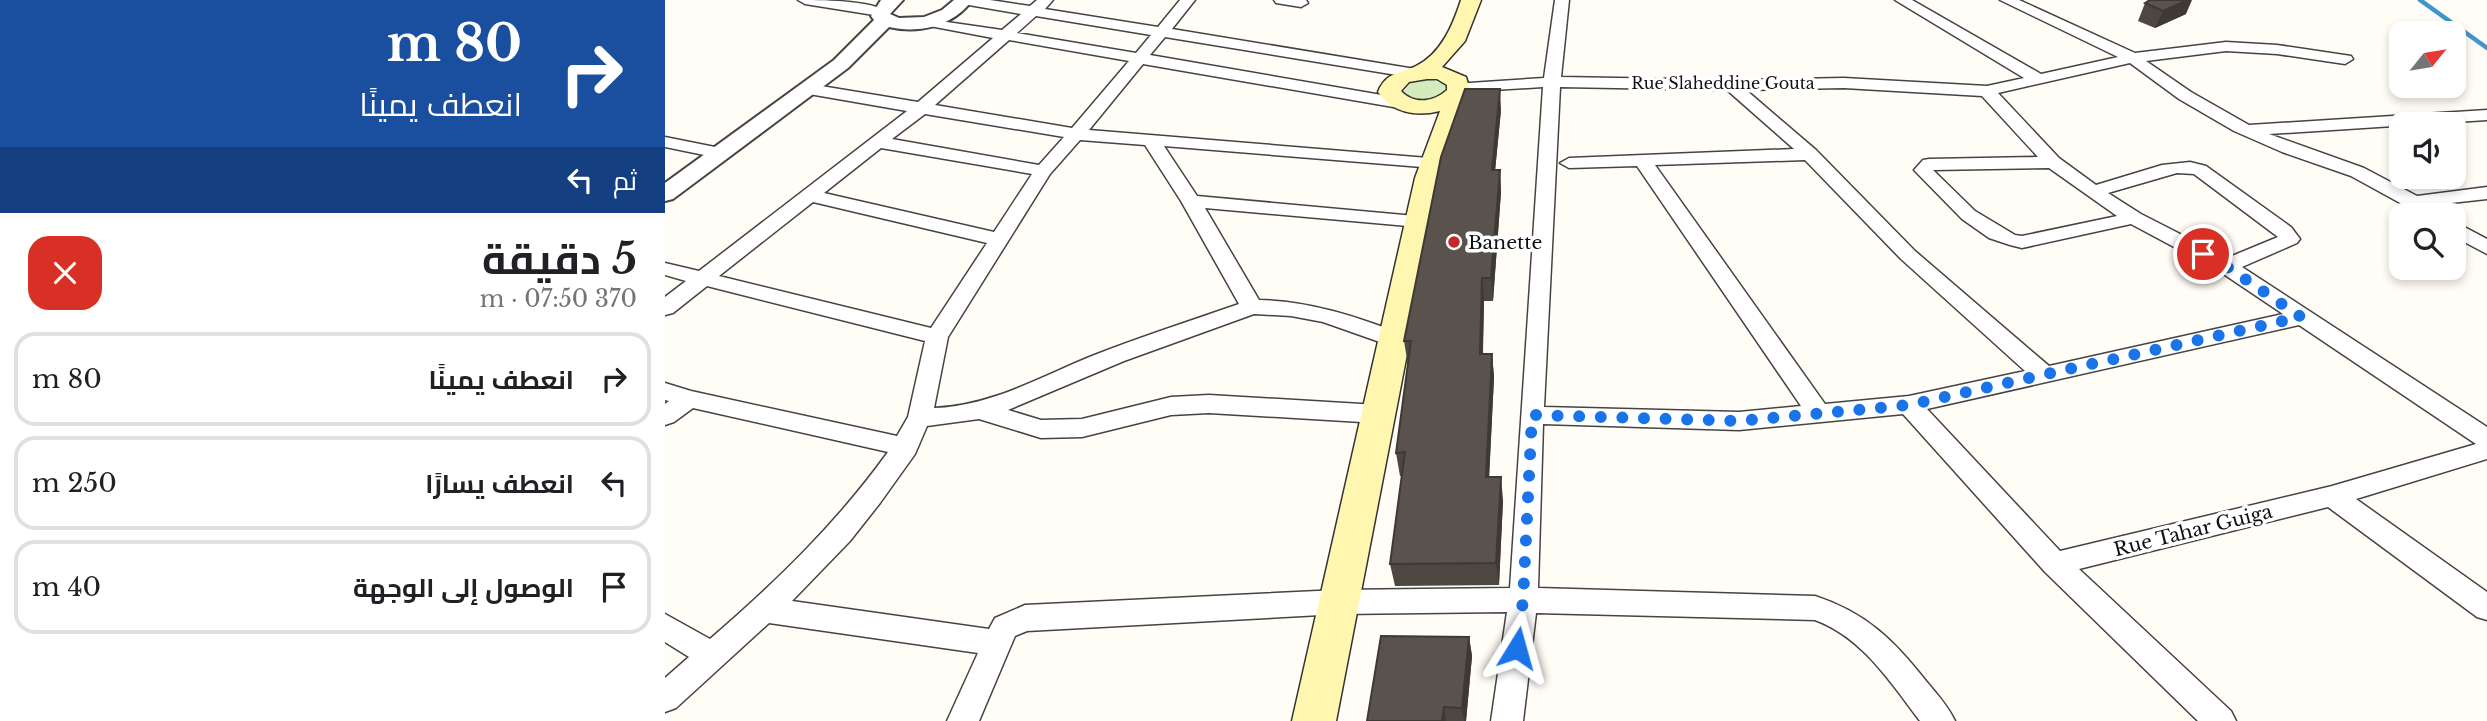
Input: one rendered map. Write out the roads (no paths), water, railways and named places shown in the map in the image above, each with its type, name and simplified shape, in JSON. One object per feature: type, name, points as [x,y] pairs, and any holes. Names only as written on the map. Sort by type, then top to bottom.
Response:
[{"type":"main road","points":[[1314,721],[1419,221],[1425,170],[1420,126],[1416,113],[1389,92],[1396,80],[1419,72],[1440,59],[1462,31],[1471,0]]},
{"type":"main road","points":[[1425,170],[1436,161],[1458,88],[1465,41],[1462,31]]},
{"type":"main road","points":[[1419,72],[1444,74],[1458,88]]},
{"type":"main road","points":[[1403,104],[1441,104],[1458,88]]},
{"type":"street","points":[[804,0],[886,11],[918,22],[1403,104]]},
{"type":"street","points":[[665,194],[841,64],[918,22],[954,11],[963,0],[1039,6],[1159,33],[1419,72]]},
{"type":"street","points":[[665,698],[762,609],[868,503],[906,447],[920,417],[937,337],[997,239],[1043,171],[1188,0]]},
{"type":"street","points":[[1281,0],[1301,4]]},
{"type":"street","points":[[1507,721],[1523,600],[1552,82],[1562,0]]},
{"type":"street","points":[[1902,0],[2040,80]]},
{"type":"street","points":[[2007,0],[2133,58],[2175,92],[2218,116],[2280,145],[2357,172],[2413,202],[2487,193]]},
{"type":"street","points":[[665,308],[919,109],[1039,6]]},
{"type":"street","points":[[841,64],[886,11]]},
{"type":"street","name":"Rue Slaheddine Gouta","points":[[1458,88],[1552,82],[1731,85],[1844,83],[1987,91],[2133,58],[2207,47],[2263,47],[2345,59]]},
{"type":"street","points":[[1731,85],[1810,154],[1908,255],[2046,376]]},
{"type":"street","points":[[809,89],[1076,134],[1150,139],[1425,170]]},
{"type":"street","points":[[1987,91],[2053,162],[2094,192],[2134,218],[2226,266],[2487,439]]},
{"type":"street","points":[[2249,130],[2487,116]]},
{"type":"street","points":[[1150,139],[1191,201],[1252,306]]},
{"type":"street","points":[[665,142],[719,153]]},
{"type":"street","points":[[877,142],[1043,171]]},
{"type":"street","points":[[1569,163],[1810,154]]},
{"type":"street","points":[[1642,160],[1820,415]]},
{"type":"street","points":[[2053,162],[1936,164],[1924,166],[1923,170],[1983,226],[2009,241],[2022,242],[2134,218]]},
{"type":"street","points":[[2094,192],[2181,166],[2200,170],[2284,231],[2290,239],[2226,266]]},
{"type":"street","points":[[810,196],[997,239]]},
{"type":"street","points":[[1191,201],[1419,221]]},
{"type":"street","points":[[2466,235],[2487,248]]},
{"type":"street","points":[[665,269],[937,337]]},
{"type":"street","points":[[920,417],[946,418],[982,411],[1021,398],[1096,364],[1252,306],[1322,313],[1394,339]]},
{"type":"street","points":[[1532,415],[1739,421],[1909,405],[2301,317]]},
{"type":"street","points":[[665,391],[689,399],[906,447]]},
{"type":"street","points":[[665,416],[689,399]]},
{"type":"street","points":[[982,411],[1041,429],[1082,428],[1171,407],[1209,404],[1378,414]]},
{"type":"street","points":[[1909,405],[2055,564],[2220,721]]},
{"type":"street","name":"Rue Tahar Guiga","points":[[2055,564],[2332,496],[2487,450]]},
{"type":"street","points":[[2332,496],[2487,608]]},
{"type":"street","points":[[963,721],[1005,627],[1025,618],[1339,602],[1523,600],[1801,607],[1828,611],[1845,619],[1877,646],[1940,721]]},
{"type":"street","points":[[762,609],[997,643]]},
{"type":"street","points":[[665,627],[711,656]]},
{"type":"waterway","points":[[2420,0],[2487,48]]},
{"type":"place","name":"Banette","points":[[1454,242]]}]
